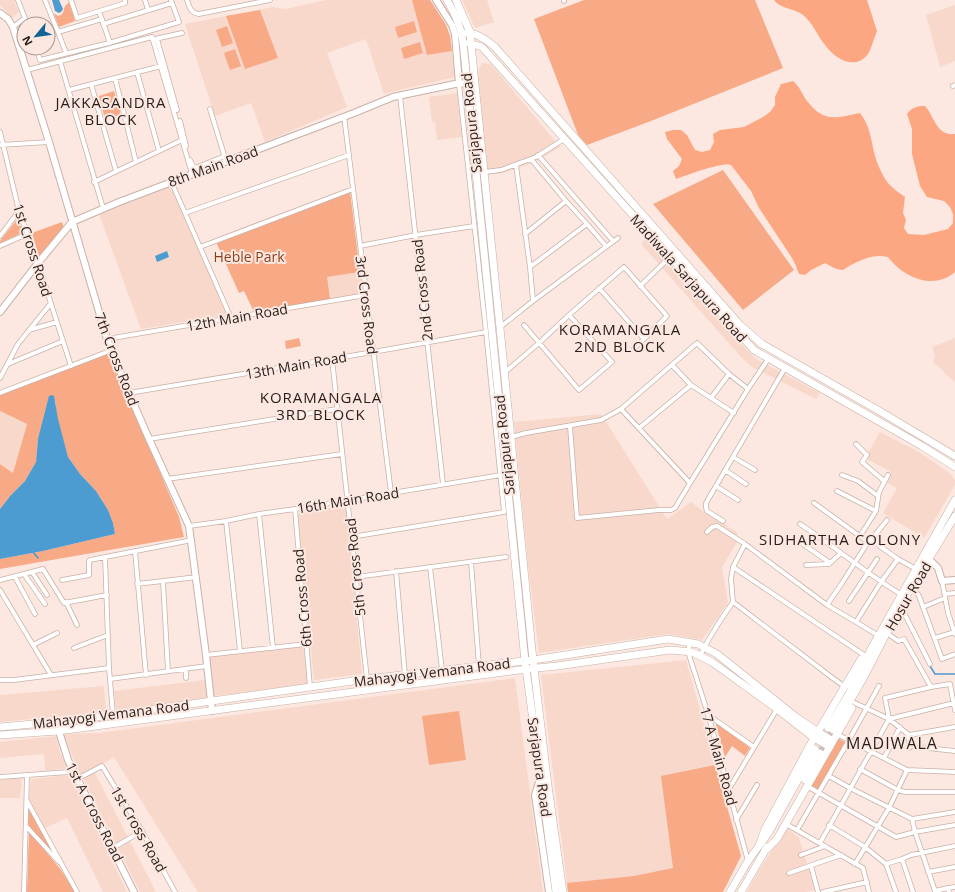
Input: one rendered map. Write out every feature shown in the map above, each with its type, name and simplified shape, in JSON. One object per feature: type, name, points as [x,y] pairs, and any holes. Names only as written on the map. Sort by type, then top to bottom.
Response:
[{"type":"main road","name":"Sarjapura Road","points":[[447,0],[459,22],[462,33],[503,474],[515,556],[525,660],[530,669],[563,892]]},
{"type":"main road","name":"Sarjapura Road","points":[[456,0],[470,32],[472,43],[474,84],[533,660],[530,669],[541,777],[556,892]]},
{"type":"main road","points":[[462,33],[470,32]]},
{"type":"main road","name":"Madiwala Sarjapura Road","points":[[470,32],[486,40],[495,47],[704,289],[754,350],[922,446],[955,467]]},
{"type":"main road","name":"Madiwala Sarjapura Road","points":[[463,42],[472,43],[482,47],[670,257],[740,325],[762,344],[955,456]]},
{"type":"main road","points":[[477,183],[485,182]]},
{"type":"main road","name":"Hosur Road","points":[[871,649],[955,500]]},
{"type":"main road","name":"Hosur Road","points":[[864,677],[912,587],[955,516]]},
{"type":"main road","name":"Mahayogi Vemana Road","points":[[0,727],[113,715],[367,679],[533,660],[668,639],[698,644],[717,654],[796,717],[816,735]]},
{"type":"main road","points":[[759,846],[765,829],[816,735],[864,655],[871,649]]},
{"type":"main road","points":[[832,736],[849,694],[871,649]]},
{"type":"main road","name":"Mahayogi Vemana Road","points":[[0,735],[58,731],[670,650],[692,652],[712,662],[816,735],[832,736]]},
{"type":"main road","points":[[832,736],[855,703],[863,687],[864,677]]},
{"type":"main road","points":[[766,850],[777,838],[786,824],[864,677]]},
{"type":"main road","points":[[730,892],[748,861],[769,832],[818,751],[766,850],[741,892]]},
{"type":"street","points":[[18,0],[24,16]]},
{"type":"street","points":[[45,0],[66,53]]},
{"type":"street","points":[[71,0],[77,18],[126,0]]},
{"type":"street","points":[[145,0],[148,10]]},
{"type":"street","points":[[187,0],[191,10],[199,14],[270,0]]},
{"type":"street","name":"Sarjapura Road","points":[[436,0],[452,25],[455,34],[474,226],[489,331]]},
{"type":"street","points":[[56,56],[109,43],[179,22],[172,2],[103,22],[58,32]]},
{"type":"street","points":[[99,11],[111,48]]},
{"type":"street","name":"7th Cross Road","points":[[0,13],[8,19],[13,27],[49,142],[107,339],[149,439],[189,526],[197,577],[212,711]]},
{"type":"street","points":[[27,70],[111,48],[182,33]]},
{"type":"street","points":[[154,39],[161,66],[178,110]]},
{"type":"street","points":[[154,39],[190,161],[192,166],[195,168],[225,159],[210,109]]},
{"type":"street","points":[[39,56],[40,60],[55,56]]},
{"type":"street","points":[[60,61],[102,208]]},
{"type":"street","points":[[69,90],[161,66]]},
{"type":"street","points":[[137,72],[159,151]]},
{"type":"street","points":[[115,78],[136,162]]},
{"type":"street","name":"8th Main Road","points":[[0,312],[72,222],[102,208],[192,174],[225,159],[392,97],[467,83]]},
{"type":"street","points":[[91,84],[116,171]]},
{"type":"street","name":"2nd Cross Road","points":[[400,96],[443,484]]},
{"type":"street","name":"3rd Cross Road","points":[[344,116],[391,493]]},
{"type":"street","points":[[180,121],[182,140],[192,174]]},
{"type":"street","name":"1st Cross Road","points":[[0,132],[19,211],[38,263],[71,366]]},
{"type":"street","points":[[484,172],[501,170],[531,159],[564,139]]},
{"type":"street","points":[[94,182],[182,140]]},
{"type":"street","points":[[2,145],[49,142]]},
{"type":"street","points":[[538,155],[613,241]]},
{"type":"street","points":[[185,213],[349,156]]},
{"type":"street","points":[[531,159],[606,246]]},
{"type":"street","points":[[516,165],[530,267],[533,301]]},
{"type":"street","points":[[171,182],[231,318]]},
{"type":"street","points":[[200,247],[353,189]]},
{"type":"street","points":[[525,234],[566,201]]},
{"type":"street","points":[[0,236],[19,211]]},
{"type":"street","points":[[530,267],[587,224]]},
{"type":"street","points":[[360,246],[474,226]]},
{"type":"street","points":[[0,246],[27,234]]},
{"type":"street","points":[[500,328],[533,301],[618,238]]},
{"type":"street","points":[[640,286],[670,257]]},
{"type":"street","points":[[504,374],[624,267],[667,316],[634,348]]},
{"type":"street","points":[[599,288],[644,339]]},
{"type":"street","name":"12th Main Road","points":[[107,339],[366,295]]},
{"type":"street","points":[[0,378],[18,344],[51,303]]},
{"type":"street","points":[[524,325],[579,390],[612,362],[569,315]]},
{"type":"street","points":[[29,330],[57,322]]},
{"type":"street","name":"13th Main Road","points":[[129,393],[332,360],[428,343],[500,328]]},
{"type":"street","points":[[7,364],[63,341]]},
{"type":"street","points":[[511,437],[600,420],[622,409],[697,343],[729,374],[748,389]]},
{"type":"street","points":[[0,393],[112,350]]},
{"type":"street","points":[[570,426],[577,518],[671,510],[675,508],[748,389],[769,358]]},
{"type":"street","name":"5th Cross Road","points":[[332,360],[367,679]]},
{"type":"street","points":[[672,365],[691,385],[734,413]]},
{"type":"street","points":[[723,521],[707,511],[705,506],[785,368]]},
{"type":"street","points":[[711,398],[729,374]]},
{"type":"street","points":[[638,428],[691,385]]},
{"type":"street","points":[[149,439],[337,409]]},
{"type":"street","points":[[622,409],[690,483]]},
{"type":"street","points":[[856,444],[867,455],[862,462],[884,482]]},
{"type":"street","points":[[167,479],[342,454]]},
{"type":"street","points":[[733,457],[755,470]]},
{"type":"street","points":[[725,470],[746,484]]},
{"type":"street","name":"Sarjapura Road","points":[[352,537],[504,512],[503,474]]},
{"type":"street","name":"16th Main Road","points":[[189,526],[503,474]]},
{"type":"street","points":[[842,475],[858,481],[878,496]]},
{"type":"street","points":[[860,536],[876,512],[879,492],[888,475]]},
{"type":"street","points":[[716,486],[738,500]]},
{"type":"street","points":[[837,491],[876,512]]},
{"type":"street","points":[[814,503],[860,536],[916,569]]},
{"type":"street","name":"6th Cross Road","points":[[294,509],[310,687]]},
{"type":"street","points":[[259,514],[273,648]]},
{"type":"street","points":[[826,604],[842,583],[854,563],[887,520]]},
{"type":"street","points":[[226,521],[240,651]]},
{"type":"street","points":[[800,524],[902,596]]},
{"type":"street","points":[[707,532],[712,527],[717,526],[745,544],[826,604],[879,636]]},
{"type":"street","points":[[62,580],[89,575],[89,560],[192,540]]},
{"type":"street","points":[[800,542],[830,563]]},
{"type":"street","points":[[700,657],[704,647],[733,602],[731,580],[733,566],[745,544]]},
{"type":"street","points":[[134,551],[146,675]]},
{"type":"street","points":[[806,565],[830,563],[841,553]]},
{"type":"street","points":[[356,577],[515,556]]},
{"type":"street","points":[[105,557],[109,668],[113,715]]},
{"type":"street","points":[[849,601],[877,559]]},
{"type":"street","points":[[856,622],[881,582],[898,559]]},
{"type":"street","points":[[929,559],[938,568],[949,618],[955,633],[935,638]]},
{"type":"street","points":[[470,562],[480,666]]},
{"type":"street","points":[[733,566],[864,655]]},
{"type":"street","points":[[430,567],[442,670]]},
{"type":"street","points":[[0,580],[44,569],[64,603],[66,602],[77,625]]},
{"type":"street","points":[[396,571],[405,675]]},
{"type":"street","points":[[32,572],[47,595]]},
{"type":"street","points":[[24,574],[45,604]]},
{"type":"street","points":[[15,577],[35,614]]},
{"type":"street","points":[[137,584],[197,577]]},
{"type":"street","points":[[942,581],[955,580]]},
{"type":"street","points":[[163,581],[168,671]]},
{"type":"street","points":[[912,587],[919,596],[942,659],[955,654]]},
{"type":"street","points":[[0,590],[51,675]]},
{"type":"street","points":[[923,607],[945,596],[955,593]]},
{"type":"street","points":[[66,602],[107,595]]},
{"type":"street","points":[[733,602],[845,687]]},
{"type":"street","points":[[901,607],[930,664]]},
{"type":"street","points":[[34,645],[57,633]]},
{"type":"street","points":[[887,633],[898,641],[904,639],[931,687]]},
{"type":"street","points":[[74,648],[108,635]]},
{"type":"street","points":[[688,652],[690,642]]},
{"type":"street","points":[[206,655],[306,644]]},
{"type":"street","name":"17 A Main Road","points":[[688,652],[708,714],[748,861]]},
{"type":"street","points":[[110,679],[207,666]]},
{"type":"street","points":[[0,680],[14,680],[109,668]]},
{"type":"street","points":[[186,669],[186,678]]},
{"type":"street","points":[[820,843],[889,719],[885,698],[950,684],[955,710]]},
{"type":"street","points":[[797,830],[879,686]]},
{"type":"street","points":[[855,703],[889,719],[910,735],[955,727]]},
{"type":"street","points":[[889,719],[954,703]]},
{"type":"street","points":[[729,790],[777,709]]},
{"type":"street","points":[[708,714],[754,747]]},
{"type":"street","points":[[56,722],[58,731]]},
{"type":"street","points":[[884,758],[900,727]]},
{"type":"street","name":"1st A Cross Road","points":[[58,731],[68,760],[134,892]]},
{"type":"street","points":[[910,735],[909,747],[955,751]]},
{"type":"street","points":[[832,736],[849,740],[907,770],[955,772]]},
{"type":"street","name":"1st Cross Road","points":[[77,779],[102,766],[142,831],[175,892]]},
{"type":"street","points":[[860,769],[898,790],[908,793],[955,792]]},
{"type":"street","points":[[0,777],[69,772],[73,770]]},
{"type":"street","points":[[855,864],[889,808],[907,770]]},
{"type":"street","points":[[24,892],[28,775]]},
{"type":"street","points":[[829,776],[912,819],[955,812]]},
{"type":"street","points":[[541,777],[535,795],[548,892]]},
{"type":"street","points":[[736,820],[757,785]]},
{"type":"street","points":[[807,786],[896,837],[915,832],[955,826]]},
{"type":"street","points":[[27,801],[77,892]]},
{"type":"street","points":[[912,819],[935,891],[948,890],[955,887]]},
{"type":"street","points":[[786,824],[863,868],[869,892]]},
{"type":"street","points":[[829,825],[866,846],[886,864],[896,892]]},
{"type":"street","points":[[26,826],[64,868]]},
{"type":"street","points":[[113,848],[142,831]]},
{"type":"street","points":[[801,855],[825,846]]},
{"type":"street","points":[[886,864],[922,852],[955,846]]},
{"type":"street","points":[[790,873],[841,856]]},
{"type":"street","points":[[902,859],[913,892]]},
{"type":"street","points":[[811,866],[818,892]]},
{"type":"street","points":[[928,872],[955,867]]},
{"type":"street","points":[[824,892],[867,882]]},
{"type":"shaded area","points":[[0,0],[14,0],[19,12],[12,18],[0,5]]},
{"type":"shaded area","points":[[326,0],[430,0],[446,25],[450,36],[455,77],[384,94],[366,39],[327,53],[347,107],[265,142],[251,103],[215,116],[185,24],[273,7],[286,9]]},
{"type":"shaded area","points":[[462,0],[487,0],[494,22],[475,28]]},
{"type":"shaded area","points":[[774,0],[867,0],[877,31],[868,54],[857,62],[845,61],[834,55],[822,41],[810,22],[803,15],[783,7]]},
{"type":"shaded area","points":[[955,5],[955,61],[940,67],[926,15]]},
{"type":"shaded area","points":[[482,63],[491,64],[560,147],[533,163],[503,173],[486,175],[476,77]]},
{"type":"shaded area","points":[[793,81],[813,108],[825,116],[837,117],[860,113],[868,128],[875,156],[882,174],[890,185],[905,197],[903,213],[906,220],[904,228],[908,234],[924,235],[948,229],[953,223],[953,214],[950,207],[944,201],[927,197],[920,186],[912,154],[912,129],[907,114],[915,107],[925,106],[940,129],[949,134],[955,134],[955,272],[946,278],[928,281],[910,276],[894,264],[888,257],[878,256],[864,259],[843,270],[836,269],[825,263],[811,270],[805,275],[799,274],[792,258],[759,208],[751,191],[731,165],[712,167],[676,179],[673,171],[679,166],[682,159],[667,139],[665,132],[681,130],[687,135],[695,150],[702,152],[710,150],[714,142],[713,134],[720,130],[744,127],[763,117],[770,112],[775,105],[775,97],[781,84]]},
{"type":"shaded area","points":[[457,93],[462,137],[437,140],[435,122],[432,122],[429,97]]},
{"type":"shaded area","points":[[170,184],[227,315],[141,329],[99,214]]},
{"type":"shaded area","points":[[646,237],[756,359],[820,393],[816,399],[752,367],[741,357],[641,244]]},
{"type":"shaded area","points":[[360,272],[364,293],[330,299],[326,277]]},
{"type":"shaded area","points":[[955,338],[955,382],[933,362],[935,355],[932,347]]},
{"type":"shaded area","points":[[0,411],[27,424],[13,473],[0,464]]},
{"type":"shaded area","points":[[601,414],[667,519],[691,502],[738,533],[736,537],[739,539],[722,567],[728,603],[702,640],[668,634],[539,653],[528,565],[514,422]]},
{"type":"shaded area","points":[[880,432],[919,452],[951,474],[955,480],[955,485],[924,538],[883,513],[897,488],[886,482],[891,472],[865,458]]},
{"type":"shaded area","points":[[346,505],[362,674],[314,680],[297,514]]},
{"type":"shaded area","points":[[303,645],[308,684],[214,696],[209,657]]},
{"type":"shaded area","points":[[686,660],[741,856],[723,892],[568,892],[541,675]]},
{"type":"shaded area","points":[[515,678],[543,892],[198,892],[114,757],[81,776],[63,734],[99,733]]},
{"type":"shaded area","points":[[205,680],[207,699],[116,711],[114,691]]},
{"type":"shaded area","points":[[104,686],[106,712],[0,722],[0,695]]},
{"type":"shaded area","points":[[56,736],[60,752],[67,768],[45,771],[44,754],[0,758],[0,742]]},
{"type":"shaded area","points":[[95,773],[156,892],[140,892],[83,778]]},
{"type":"shaded area","points":[[70,775],[127,892],[103,892],[67,818],[45,828],[29,799],[31,779]]},
{"type":"shaded area","points":[[22,778],[20,798],[0,798],[0,780]]},
{"type":"shaded area","points":[[787,828],[799,838],[815,890],[806,892],[747,892],[759,870]]},
{"type":"green space","points":[[412,0],[430,0],[446,25],[450,36],[452,51],[427,55]]},
{"type":"green space","points":[[584,0],[755,0],[783,68],[587,145],[578,135],[534,19]]},
{"type":"green space","points":[[69,2],[75,21],[59,27],[54,14],[58,16],[61,15],[65,6]]},
{"type":"green space","points":[[260,10],[278,58],[245,69],[226,16]]},
{"type":"green space","points":[[414,21],[417,32],[398,38],[395,27]]},
{"type":"green space","points":[[227,26],[233,43],[222,47],[216,30]]},
{"type":"green space","points":[[420,42],[423,53],[404,59],[401,48]]},
{"type":"green space","points":[[235,49],[241,66],[230,70],[224,53]]},
{"type":"green space","points":[[114,91],[121,115],[105,119],[99,96]]},
{"type":"green space","points":[[723,170],[794,270],[743,310],[653,204]]},
{"type":"green space","name":"Heble Park","points":[[350,191],[360,272],[327,277],[330,299],[254,312],[244,291],[239,293],[216,242]]},
{"type":"green space","points":[[19,217],[24,232],[0,243],[0,241]]},
{"type":"green space","points":[[62,222],[64,228],[39,256],[32,233]]},
{"type":"green space","points":[[299,338],[301,346],[286,349],[285,341]]},
{"type":"green space","points":[[109,350],[179,517],[184,537],[0,569],[0,559],[43,551],[115,534],[108,510],[96,491],[80,474],[68,457],[57,419],[55,400],[38,439],[36,462],[25,481],[0,509],[0,464],[13,473],[27,424],[0,411],[0,393]]},
{"type":"green space","points":[[459,711],[466,760],[429,765],[422,716]]},
{"type":"green space","points":[[715,721],[750,748],[745,756],[732,746],[725,757]]},
{"type":"green space","points":[[838,738],[845,742],[818,790],[811,785]]},
{"type":"green space","points":[[715,765],[741,856],[723,892],[568,892],[567,883],[634,876],[673,868],[661,776]]},
{"type":"green space","points":[[29,806],[55,855],[28,825]]},
{"type":"green space","points":[[29,831],[61,870],[75,892],[27,892]]},
{"type":"water","points":[[52,0],[59,0],[63,9],[61,12],[59,13],[55,11]]},
{"type":"water","points":[[167,251],[169,257],[157,262],[155,256]]},
{"type":"water","points":[[49,396],[54,396],[58,419],[68,457],[80,474],[96,491],[108,510],[115,534],[43,551],[0,559],[0,509],[25,481],[36,462],[38,439]]},
{"type":"waterway","points":[[33,552],[38,558]]},
{"type":"waterway","points":[[930,666],[935,674],[955,674]]},
{"type":"tunnel","points":[[820,753],[833,730]]},
{"type":"district","name":"JAKKASANDRA BLOCK","points":[[111,110]]},
{"type":"district","name":"KORAMANGALA 2ND BLOCK","points":[[620,338]]},
{"type":"district","name":"KORAMANGALA 3RD BLOCK","points":[[321,406]]},
{"type":"district","name":"SIDHARTHA COLONY","points":[[840,539]]},
{"type":"district","name":"MADIWALA","points":[[892,743]]}]
